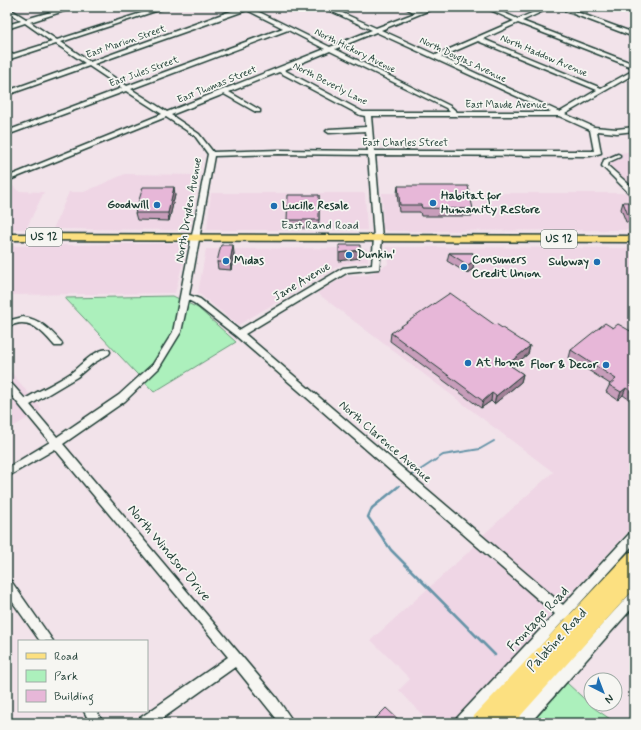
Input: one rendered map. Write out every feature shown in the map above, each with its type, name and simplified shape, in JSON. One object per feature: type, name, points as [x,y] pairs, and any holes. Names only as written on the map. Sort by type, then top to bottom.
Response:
[{"type":"highway","name":"Palatine Road","points":[[481,723],[634,558]]},
{"type":"highway","name":"Palatine Road","points":[[502,723],[634,578]]},
{"type":"main road","name":"East Rand Road","points":[[7,237],[634,239]]},
{"type":"street","points":[[7,27],[73,7]]},
{"type":"street","points":[[7,58],[165,7]]},
{"type":"street","name":"North Hickory Avenue","points":[[247,7],[448,107],[457,115]]},
{"type":"street","name":"East Marion Street","points":[[7,93],[247,7]]},
{"type":"street","name":"North Douglas Avenue","points":[[325,7],[593,129],[617,131],[634,129]]},
{"type":"street","points":[[407,7],[420,13]]},
{"type":"street","name":"East Thomas Street","points":[[7,179],[168,116],[434,7]]},
{"type":"street","points":[[487,7],[518,21],[634,66]]},
{"type":"street","points":[[437,57],[549,7]]},
{"type":"street","points":[[558,7],[634,35]]},
{"type":"street","name":"North Dryden Avenue","points":[[7,9],[197,135],[212,154],[195,238],[186,296],[177,332],[156,366],[122,398],[7,474]]},
{"type":"street","name":"East Jules Street","points":[[7,133],[288,28]]},
{"type":"street","name":"North Haddow Avenue","points":[[480,39],[601,90]]},
{"type":"street","name":"North Beverly Lane","points":[[280,70],[362,114],[368,114],[378,238]]},
{"type":"street","name":"East Maude Avenue","points":[[368,114],[560,114],[634,72]]},
{"type":"street","points":[[226,92],[258,111]]},
{"type":"street","points":[[329,130],[369,129]]},
{"type":"street","name":"East Charles Street","points":[[212,154],[279,152],[598,153],[593,129]]},
{"type":"street","points":[[618,156],[606,161],[605,166],[634,193]]},
{"type":"street","name":"Jane Avenue","points":[[239,334],[346,270],[376,267],[378,238]]},
{"type":"street","name":"North Clarence Avenue","points":[[186,296],[197,301],[239,334],[564,614]]},
{"type":"street","points":[[7,324],[28,319],[40,325],[58,344]]},
{"type":"street","points":[[23,404],[74,374],[89,362],[106,352]]},
{"type":"street","name":"North Windsor Drive","points":[[7,384],[272,701],[288,723]]},
{"type":"street","name":"Frontage Road","points":[[462,723],[564,614],[634,536]]},
{"type":"street","points":[[7,585],[46,640]]},
{"type":"street","points":[[521,723],[633,601]]},
{"type":"street","points":[[145,723],[236,659]]},
{"type":"street","points":[[91,712],[97,723]]},
{"type":"shaded area","points":[[634,151],[634,230],[388,231],[383,229],[382,193],[625,193],[601,164],[607,155]]},
{"type":"shaded area","points":[[125,174],[199,175],[187,230],[53,229],[69,192],[84,192]]},
{"type":"shaded area","points":[[10,183],[18,191],[44,192],[26,229],[7,229],[7,185]]},
{"type":"shaded area","points":[[211,193],[365,193],[367,230],[207,230]]},
{"type":"shaded area","points":[[188,243],[175,293],[7,295],[7,246]]},
{"type":"shaded area","points":[[386,247],[634,248],[634,525],[562,603],[483,535],[553,472],[317,293],[346,276],[368,275],[388,264]]},
{"type":"shaded area","points":[[367,248],[368,261],[348,263],[338,266],[238,325],[198,293],[206,249]]},
{"type":"shaded area","points":[[7,367],[42,410],[7,430]]},
{"type":"shaded area","points":[[475,546],[555,615],[453,723],[430,723],[399,690],[410,679],[371,640]]},
{"type":"green space","points":[[173,296],[198,308],[236,342],[154,392],[65,298]]},
{"type":"green space","points":[[567,683],[583,698],[583,712],[600,712],[616,723],[532,723]]},
{"type":"building","name":"Habitat for Humanity ReStore","points":[[398,186],[468,186],[473,209],[422,208],[421,205],[400,205]]},
{"type":"building","name":"Goodwill","points":[[143,187],[174,187],[168,213],[135,213]]},
{"type":"building","points":[[288,195],[319,195],[319,220],[287,220]]},
{"type":"building","points":[[623,202],[632,202],[634,205],[634,215],[628,215]]},
{"type":"building","points":[[221,245],[233,245],[230,262],[217,262]]},
{"type":"building","points":[[339,245],[360,245],[360,250],[339,253]]},
{"type":"building","points":[[449,253],[473,253],[474,261],[468,265]]},
{"type":"building","name":"At Home","points":[[450,293],[495,325],[496,324],[530,346],[508,364],[523,374],[496,396],[492,393],[483,401],[391,333]]},
{"type":"building","name":"Floor & Decor","points":[[605,323],[613,328],[618,324],[634,333],[634,393],[626,388],[621,392],[609,385],[616,379],[571,350]]},
{"type":"building","points":[[386,708],[400,721],[398,723],[371,723]]},
{"type":"waterway","points":[[411,476],[443,455],[480,449],[494,441]]},
{"type":"waterway","points":[[399,486],[372,508],[368,517],[391,550],[495,655]]},
{"type":"place","name":"Habitat for Humanity ReStore","points":[[433,203]]},
{"type":"place","name":"Goodwill","points":[[157,205]]},
{"type":"place","name":"Lucille Resale","points":[[274,206]]},
{"type":"place","name":"Dunkin'","points":[[349,255]]},
{"type":"place","name":"Midas","points":[[226,261]]},
{"type":"place","name":"Subway","points":[[597,262]]},
{"type":"place","name":"Consumers Credit Union","points":[[464,267]]},
{"type":"place","name":"At Home","points":[[468,363]]},
{"type":"place","name":"Floor & Decor","points":[[606,365]]}]
